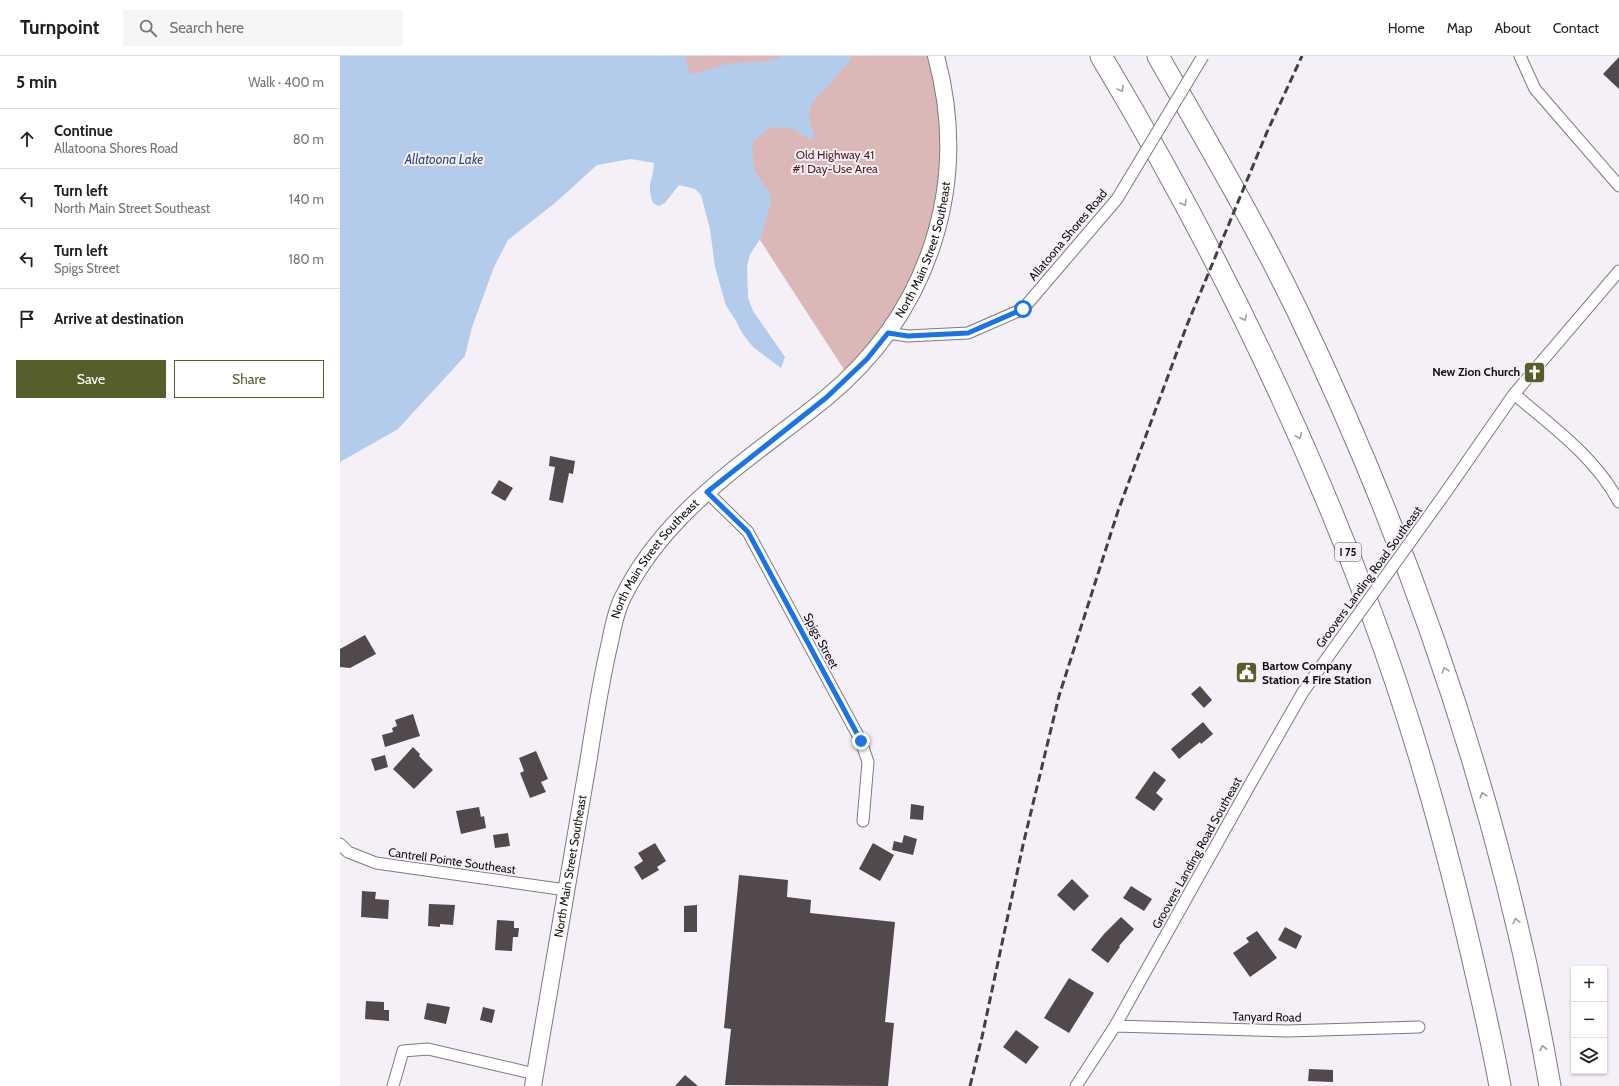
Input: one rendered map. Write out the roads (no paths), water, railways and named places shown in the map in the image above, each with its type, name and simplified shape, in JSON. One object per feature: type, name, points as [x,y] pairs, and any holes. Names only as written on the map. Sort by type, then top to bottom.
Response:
[{"type":"highway","name":"I 75","points":[[1101,56],[1209,249],[1277,387],[1346,546],[1372,615],[1408,720],[1441,831],[1478,980],[1500,1086]]},
{"type":"highway","points":[[1158,56],[1253,224],[1296,308],[1367,464],[1407,563],[1456,704],[1505,874],[1527,968],[1550,1086]]},
{"type":"street","name":"North Main Street Southeast","points":[[534,1080],[599,694],[617,610],[623,595],[660,540],[677,520],[707,492],[827,397],[867,359],[888,333],[902,312],[924,266],[936,230],[945,191],[949,153],[947,116],[945,96],[936,56]]},
{"type":"street","name":"Allatoona Shores Road","points":[[888,333],[908,336],[968,333],[1023,309],[1117,199],[1203,56]]},
{"type":"street","points":[[1520,56],[1535,89],[1619,186]]},
{"type":"street","name":"Groovers Landing Road Southeast","points":[[1076,1086],[1115,1026],[1260,767],[1304,692],[1514,394],[1619,271]]},
{"type":"street","points":[[1514,394],[1581,451],[1612,488],[1619,502]]},
{"type":"street","name":"Spigs Street","points":[[707,492],[748,532],[861,741],[868,762],[863,821]]},
{"type":"street","name":"Cantrell Pointe Southeast","points":[[340,844],[348,852],[376,863],[566,890]]},
{"type":"street","name":"Tanyard Road","points":[[1115,1026],[1287,1031],[1419,1027]]},
{"type":"street","points":[[393,1086],[403,1051],[428,1049],[534,1080]]},
{"type":"water","name":"Allatoona Lake","points":[[340,56],[685,56],[690,74],[733,63],[765,61],[777,59],[783,56],[852,56],[851,60],[812,105],[809,118],[815,136],[811,140],[791,128],[773,127],[754,141],[752,148],[754,169],[758,177],[769,191],[771,202],[761,238],[750,254],[747,266],[748,298],[753,311],[785,357],[781,368],[753,347],[742,333],[726,306],[715,267],[710,229],[701,195],[695,189],[679,185],[665,203],[659,206],[653,203],[650,191],[654,163],[631,159],[597,165],[555,203],[508,240],[494,267],[472,327],[465,356],[398,429],[340,462]]},
{"type":"railway","points":[[970,1086],[1023,845],[1059,696],[1118,511],[1187,325],[1267,132],[1302,56]]},
{"type":"place","name":"New Zion Church","points":[[1535,372]]},
{"type":"place","name":"Bartow Company Station 4 Fire Station","points":[[1246,673]]},
{"type":"park label","name":"Old Highway 41 #1 Day-Use Area","points":[[835,162]]}]
